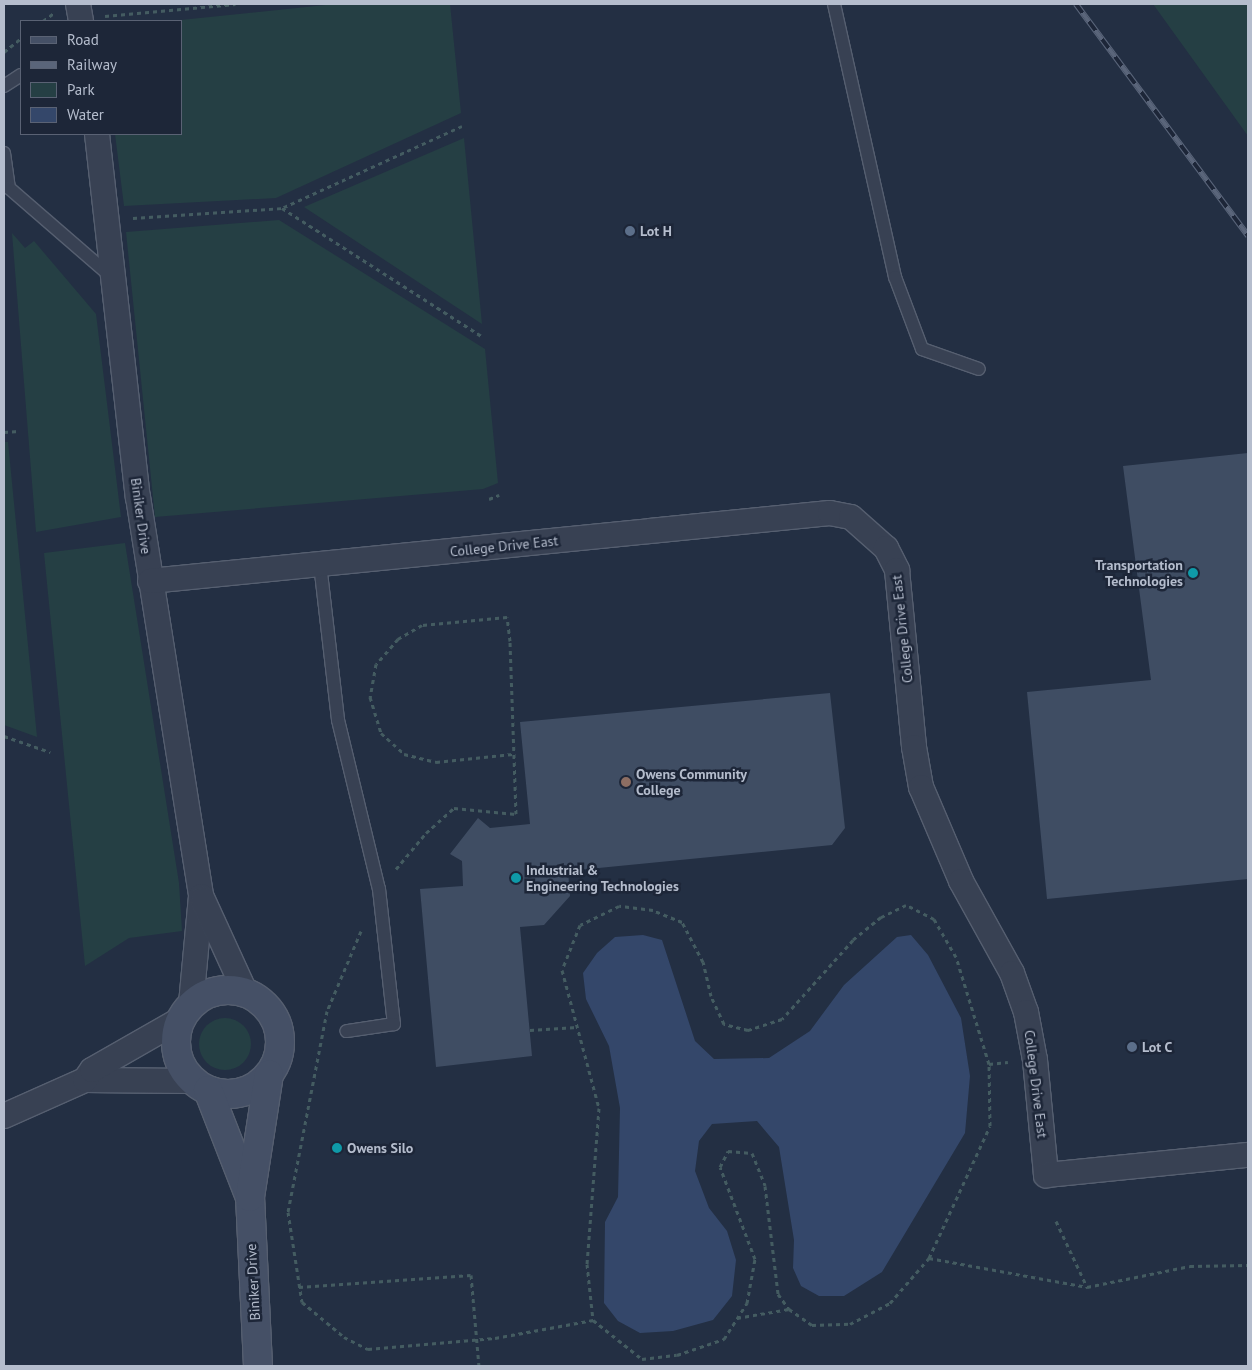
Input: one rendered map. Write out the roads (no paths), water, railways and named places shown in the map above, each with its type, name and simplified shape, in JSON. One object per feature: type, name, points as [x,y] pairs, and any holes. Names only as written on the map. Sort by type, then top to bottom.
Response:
[{"type":"street","name":"Biniker Drive","points":[[97,135],[150,581],[201,896],[246,994]]},
{"type":"street","name":"College Drive East","points":[[150,581],[830,513],[851,517],[870,530],[886,548],[897,570],[914,747],[921,786],[961,881],[1012,973],[1026,1012],[1035,1060],[1046,1176],[1248,1155]]},
{"type":"street","name":"Biniker Drive","points":[[186,1011],[201,896]]},
{"type":"street","points":[[4,1116],[85,1080],[201,1086],[224,1094],[244,1092],[269,1074],[277,1058],[280,1042],[277,1024],[268,1009],[246,994],[222,990],[206,994],[186,1011],[92,1070],[85,1080]]},
{"type":"street","points":[[186,1011],[176,1035],[177,1053],[182,1068],[201,1086]]},
{"type":"street","name":"Biniker Drive","points":[[258,1366],[250,1197],[269,1074]]},
{"type":"street","name":"Biniker Drive","points":[[201,1086],[250,1197]]},
{"type":"lane","points":[[834,4],[895,277],[922,349],[979,369]]},
{"type":"lane","points":[[4,86],[20,76]]},
{"type":"lane","points":[[4,153],[9,188],[113,278]]},
{"type":"lane","points":[[320,564],[338,720],[379,889],[394,1024],[347,1031]]},
{"type":"water","points":[[643,935],[662,940],[695,1041],[714,1059],[769,1058],[810,1031],[844,985],[897,937],[911,935],[928,955],[961,1018],[970,1076],[965,1133],[882,1272],[844,1296],[819,1296],[801,1286],[793,1268],[794,1240],[779,1147],[757,1121],[712,1124],[699,1141],[695,1171],[709,1208],[727,1231],[736,1260],[732,1296],[713,1320],[673,1331],[640,1333],[618,1321],[604,1303],[605,1222],[618,1197],[620,1108],[609,1046],[586,999],[583,973],[597,953],[615,937]]},
{"type":"railway","points":[[1076,4],[1248,236]]},
{"type":"place","name":"Lot H","points":[[630,231]]},
{"type":"place","name":"Transportation Technologies","points":[[1193,573]]},
{"type":"place","name":"Owens Community College","points":[[626,782]]},
{"type":"place","name":"Industrial & Engineering Technologies","points":[[516,878]]},
{"type":"place","name":"Lot C","points":[[1132,1047]]},
{"type":"place","name":"Owens Silo","points":[[337,1148]]}]
